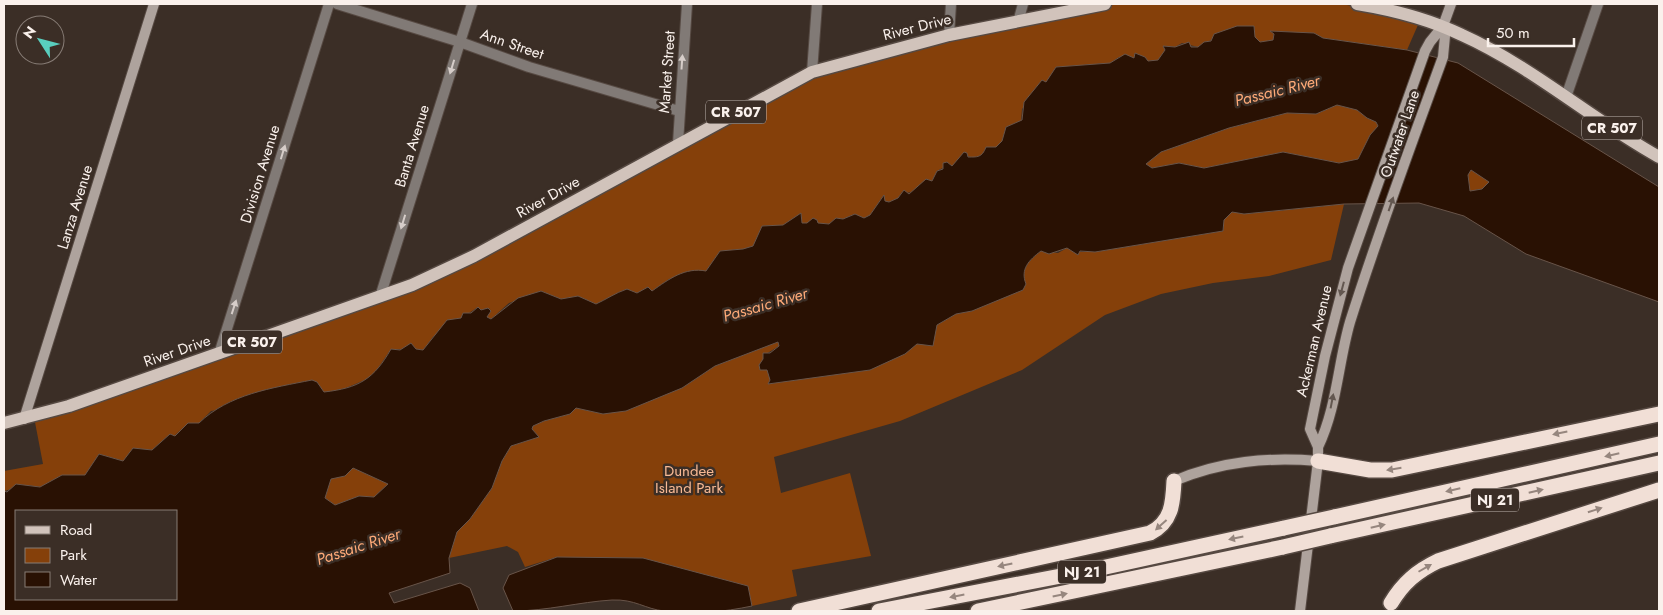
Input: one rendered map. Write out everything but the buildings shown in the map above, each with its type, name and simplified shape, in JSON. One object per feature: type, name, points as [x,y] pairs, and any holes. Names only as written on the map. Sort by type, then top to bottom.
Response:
[{"type":"highway","points":[[1318,454],[1370,470],[1392,470],[1659,414]]},
{"type":"highway","name":"NJ 21","points":[[879,611],[1066,575],[1659,444]]},
{"type":"highway","name":"NJ 21","points":[[978,611],[1283,547],[1659,463]]},
{"type":"highway","points":[[800,611],[1150,533],[1160,528],[1171,512],[1174,481]]},
{"type":"highway","points":[[1388,607],[1404,583],[1438,561],[1659,490]]},
{"type":"main road","name":"River Drive","points":[[4,423],[69,406],[412,285],[474,256],[678,143],[812,72],[949,35],[1105,4]]},
{"type":"main road","name":"CR 507","points":[[1357,4],[1403,13],[1443,26],[1489,49],[1659,157]]},
{"type":"street","name":"Lanza Avenue","points":[[24,419],[154,4]]},
{"type":"street","name":"Division Avenue","points":[[219,354],[329,4]]},
{"type":"street","name":"Ann Street","points":[[337,4],[460,42],[529,66],[679,111]]},
{"type":"street","name":"Banta Avenue","points":[[380,297],[472,4]]},
{"type":"street","name":"Market Street","points":[[678,143],[687,4]]},
{"type":"street","points":[[812,72],[817,4]]},
{"type":"street","points":[[949,35],[951,4]]},
{"type":"street","points":[[1018,22],[1024,4]]},
{"type":"street","name":"Outwater Lane","points":[[1357,243],[1426,51],[1430,42],[1443,26],[1451,4]]},
{"type":"street","points":[[1566,97],[1598,4]]},
{"type":"street","name":"Outwater Lane","points":[[1374,250],[1442,57],[1445,36],[1443,26]]},
{"type":"street","name":"Ackerman Avenue","points":[[1318,454],[1310,429],[1340,294],[1357,243]]},
{"type":"street","name":"Ackerman Avenue","points":[[1300,611],[1318,454],[1327,428],[1350,326],[1374,250]]},
{"type":"street","points":[[1174,481],[1206,469],[1242,461],[1281,459],[1318,454]]},
{"type":"green space","points":[[1113,4],[1341,4],[1421,18],[1407,50],[1323,38],[1314,33],[1274,34],[1273,40],[1260,42],[1255,37],[1253,30],[1237,26],[1198,47],[1182,43],[1175,47],[1163,46],[1165,50],[1158,60],[1148,61],[1135,53],[1134,58],[1119,57],[1110,63],[1056,67],[1048,80],[1022,109],[1021,121],[1006,127],[1002,141],[996,148],[986,148],[983,154],[975,159],[963,154],[960,160],[952,166],[948,165],[937,171],[932,181],[926,179],[916,190],[906,193],[902,192],[898,198],[889,202],[885,201],[883,196],[870,215],[864,218],[854,214],[843,219],[836,218],[829,224],[802,223],[801,213],[783,225],[762,226],[753,246],[744,249],[720,251],[706,271],[669,279],[652,291],[648,287],[637,293],[626,292],[616,294],[596,304],[578,296],[561,299],[541,291],[509,303],[491,319],[486,318],[491,311],[489,308],[481,310],[478,307],[433,337],[423,350],[391,349],[372,377],[341,390],[211,411],[199,423],[188,423],[174,436],[170,434],[152,450],[133,448],[124,461],[99,454],[85,475],[62,475],[40,487],[27,485],[4,491],[4,471],[43,464],[34,417],[474,256],[812,72],[949,35]]},
{"type":"green space","points":[[1337,105],[1357,110],[1376,122],[1378,127],[1370,135],[1358,160],[1339,163],[1283,152],[1204,168],[1179,163],[1152,168],[1146,164],[1161,152],[1229,128],[1287,113],[1316,114]]},
{"type":"green space","points":[[1471,170],[1490,182],[1482,189],[1470,191],[1468,175]]},
{"type":"green space","name":"Dundee Island Park","points":[[1344,204],[1331,260],[1269,276],[1213,283],[1161,294],[1105,315],[1022,370],[900,421],[774,457],[781,493],[850,473],[871,556],[792,570],[797,596],[752,606],[747,586],[557,557],[525,567],[518,552],[507,546],[449,558],[457,532],[470,519],[492,488],[502,461],[511,446],[539,437],[532,429],[533,426],[570,414],[576,408],[603,414],[682,388],[715,366],[778,342],[779,346],[766,354],[770,380],[768,384],[905,354],[937,325],[956,314],[972,311],[1023,276],[1029,262],[1041,251],[1058,253],[1067,248],[1079,252],[1095,252],[1223,231],[1224,220],[1232,212],[1244,214]]},
{"type":"green space","points":[[353,468],[388,484],[374,497],[359,496],[335,505],[325,498],[331,478],[345,476]]},
{"type":"water","name":"Passaic River","points":[[1237,26],[1254,26],[1255,37],[1260,42],[1273,40],[1274,34],[1270,31],[1314,33],[1323,38],[1407,50],[1458,63],[1659,187],[1659,302],[1526,254],[1464,216],[1419,203],[1344,204],[1244,214],[1232,212],[1224,220],[1223,231],[1095,252],[1080,251],[1078,255],[1067,248],[1049,254],[1041,251],[1025,269],[1024,279],[1026,284],[1023,290],[972,311],[956,314],[937,325],[933,346],[917,344],[905,354],[870,370],[768,384],[770,380],[767,370],[760,370],[759,365],[763,359],[763,353],[770,353],[779,346],[778,342],[715,366],[682,388],[626,411],[603,414],[576,408],[570,414],[533,426],[532,429],[539,437],[511,446],[502,461],[492,488],[470,519],[457,532],[449,558],[450,573],[389,593],[394,603],[460,583],[470,588],[479,611],[4,611],[4,491],[7,492],[16,484],[40,487],[62,475],[85,475],[99,454],[123,461],[133,448],[152,450],[170,434],[175,436],[188,423],[199,423],[224,405],[252,394],[312,380],[317,382],[324,392],[356,385],[372,375],[391,349],[400,350],[411,343],[416,349],[423,350],[447,320],[461,318],[463,313],[471,313],[478,307],[481,310],[488,308],[491,311],[487,317],[491,319],[518,298],[541,291],[561,299],[578,296],[596,304],[627,289],[637,293],[648,287],[652,291],[684,272],[706,271],[720,251],[753,246],[762,226],[783,225],[801,213],[802,223],[807,223],[813,218],[818,223],[829,224],[836,218],[843,219],[855,214],[864,218],[870,215],[884,195],[885,201],[889,202],[898,198],[904,190],[909,194],[926,179],[932,181],[937,171],[943,169],[943,163],[947,162],[952,166],[964,152],[967,153],[968,157],[977,157],[983,153],[986,147],[996,147],[1002,141],[1006,127],[1022,120],[1024,102],[1042,80],[1046,82],[1056,67],[1110,63],[1125,54],[1134,58],[1135,53],[1145,57],[1148,61],[1158,60],[1165,50],[1163,46],[1175,47],[1189,42],[1191,47],[1198,47],[1204,42],[1211,41],[1214,34]],"holes":[[[1337,105],[1357,110],[1376,122],[1378,126],[1370,135],[1358,159],[1339,163],[1283,152],[1204,168],[1179,163],[1152,168],[1146,164],[1161,152],[1229,128],[1287,113],[1316,114]],[[1471,170],[1489,182],[1482,189],[1470,191],[1468,175]],[[353,468],[388,484],[374,497],[359,496],[335,505],[325,498],[331,479],[345,476]]]},
{"type":"water","points":[[557,557],[643,558],[748,586],[752,606],[730,610],[686,613],[657,610],[627,601],[612,600],[538,610],[513,611],[503,588],[509,575]]}]
